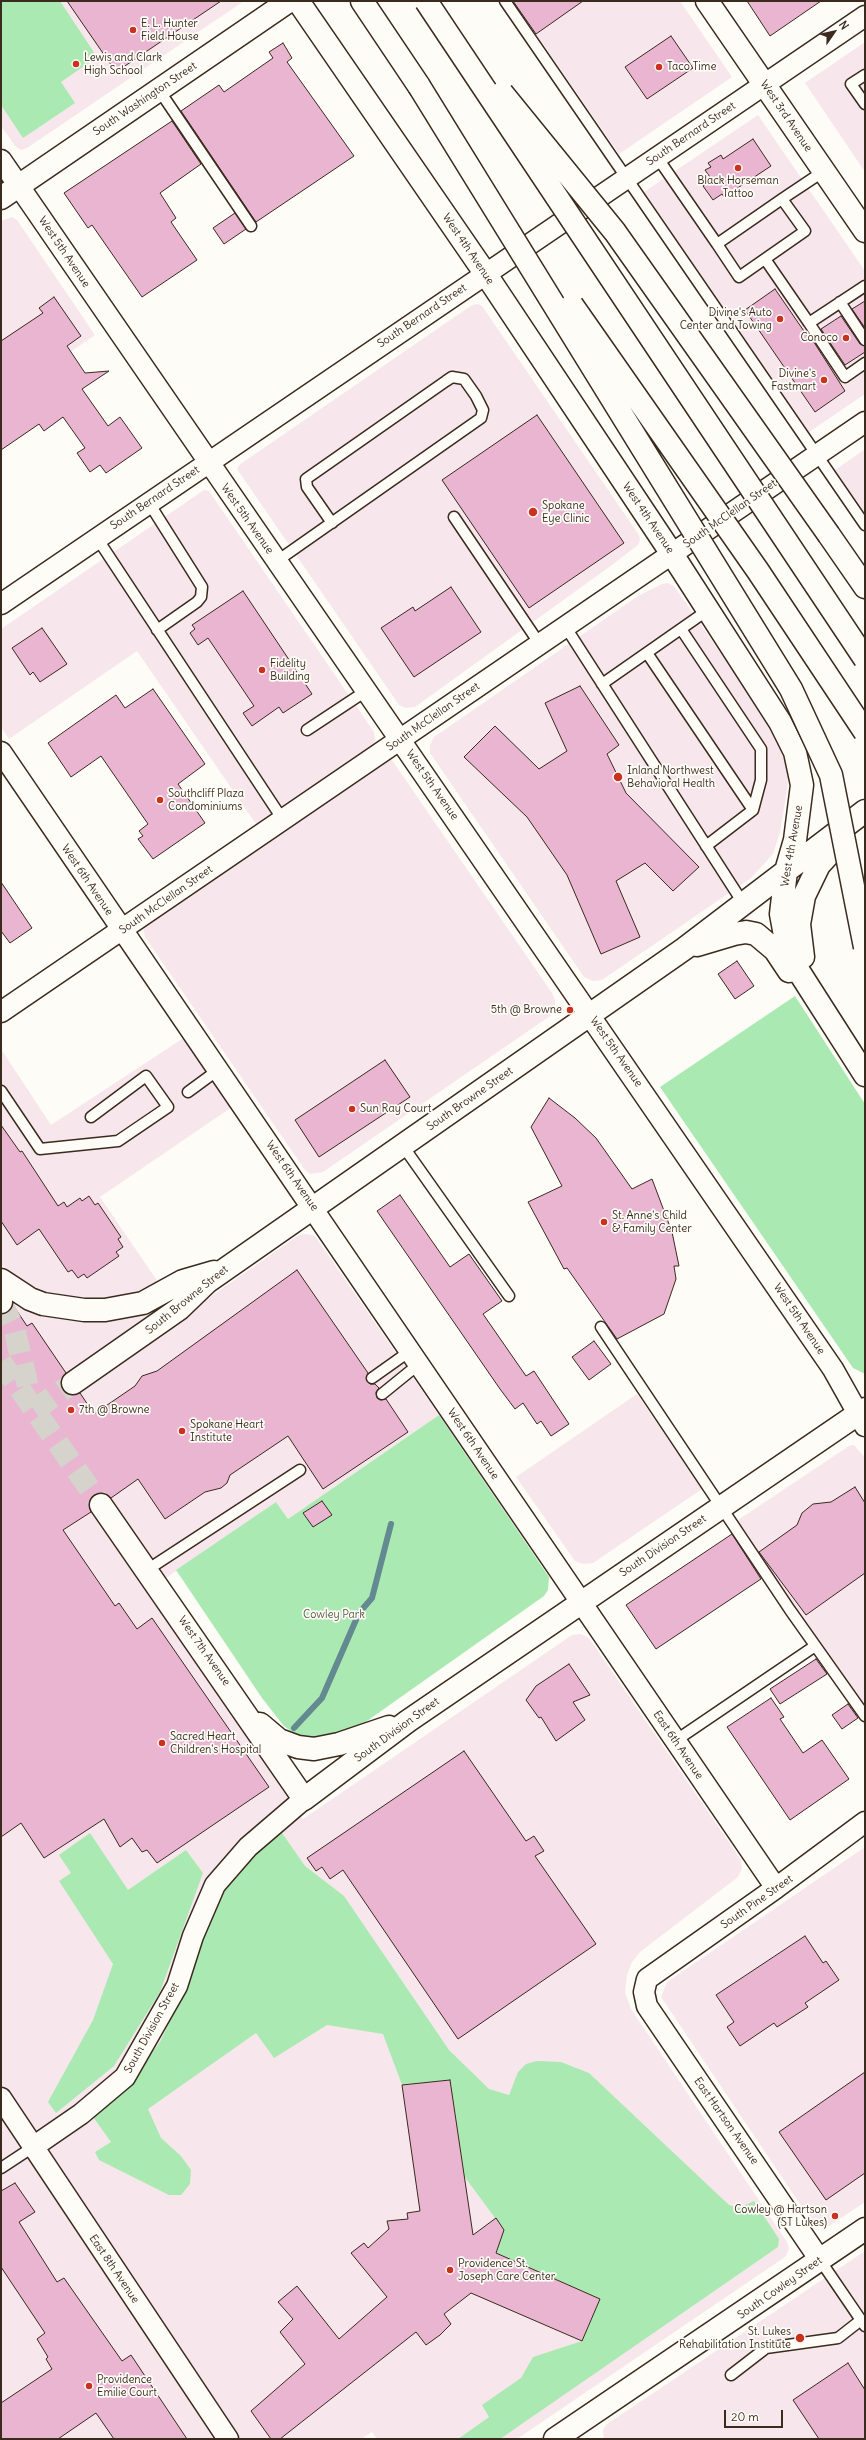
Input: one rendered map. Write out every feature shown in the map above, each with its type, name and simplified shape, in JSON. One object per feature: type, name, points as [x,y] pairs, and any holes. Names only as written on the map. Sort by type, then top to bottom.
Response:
[{"type":"main road","name":"South Washington Street","points":[[10,192],[290,1]]},
{"type":"main road","name":"West 4th Avenue","points":[[298,1],[485,273],[672,554],[760,688],[795,752],[802,785],[795,840],[786,871],[781,914],[786,941],[791,959],[865,1075]]},
{"type":"main road","points":[[362,1],[419,86],[758,571],[865,732]]},
{"type":"main road","points":[[427,1],[615,232],[865,587]]},
{"type":"main road","points":[[427,1],[865,659]]},
{"type":"main road","name":"West 3rd Avenue","points":[[707,1],[865,231]]},
{"type":"main road","points":[[419,86],[791,689],[831,775],[865,947]]},
{"type":"main road","name":"South Browne Street","points":[[74,1383],[173,1313],[207,1282],[226,1268],[684,949],[865,811]]},
{"type":"main road","points":[[822,1008],[800,946],[799,924],[804,896],[819,864],[865,814]]},
{"type":"main road","points":[[684,949],[734,934],[746,932],[756,934],[775,950],[805,995],[822,1008]]},
{"type":"main road","points":[[1,1280],[30,1299],[44,1304],[77,1310],[105,1310],[143,1303],[183,1281],[226,1268]]},
{"type":"main road","name":"South Division Street","points":[[304,1799],[408,1721],[580,1602],[722,1506],[863,1416]]},
{"type":"main road","name":"West 7th Avenue","points":[[101,1505],[304,1799]]},
{"type":"main road","points":[[246,1713],[279,1740],[298,1747],[314,1749],[339,1744],[408,1721]]},
{"type":"main road","name":"South Cowley Street","points":[[568,2435],[865,2229]]},
{"type":"street","name":"South Bernard Street","points":[[1,604],[485,273],[865,16]]},
{"type":"street","name":"West 5th Avenue","points":[[1,160],[10,192],[208,462],[277,561],[833,1369],[863,1416]]},
{"type":"street","name":"South McClellan Street","points":[[1,1012],[122,931],[539,643],[865,422]]},
{"type":"street","name":"West 6th Avenue","points":[[1,752],[122,931],[314,1208],[580,1602]]},
{"type":"street","name":"East 6th Avenue","points":[[580,1602],[776,1888]]},
{"type":"street","name":"South Division Street","points":[[33,2147],[81,2114],[124,2077],[177,1986],[193,1936],[215,1885],[248,1847],[304,1799]]},
{"type":"street","name":"South Pine Street","points":[[647,1979],[776,1888],[865,1822]]},
{"type":"street","name":"East Hartson Avenue","points":[[647,1979],[644,1992],[647,2006],[820,2260]]},
{"type":"street","name":"East 8th Avenue","points":[[1,2098],[225,2438]]},
{"type":"lane","points":[[505,1],[865,524]]},
{"type":"lane","points":[[865,75],[851,84],[865,104]]},
{"type":"lane","points":[[159,90],[251,226]]},
{"type":"lane","points":[[657,157],[739,277],[805,231],[782,199]]},
{"type":"lane","points":[[716,244],[824,171]]},
{"type":"lane","points":[[765,259],[845,376],[864,365]]},
{"type":"lane","points":[[809,323],[865,286]]},
{"type":"lane","points":[[840,302],[865,340]]},
{"type":"lane","points":[[277,561],[332,523],[481,418],[483,410],[476,396],[464,379],[452,378],[446,381],[306,479],[307,487],[332,523]]},
{"type":"lane","points":[[149,503],[202,587],[201,597],[197,602],[157,630]]},
{"type":"lane","points":[[454,516],[539,643]]},
{"type":"lane","points":[[97,538],[283,820]]},
{"type":"lane","points":[[602,684],[708,610]]},
{"type":"lane","points":[[565,626],[743,904]]},
{"type":"lane","points":[[681,629],[761,749],[761,780],[753,810],[706,846]]},
{"type":"lane","points":[[647,653],[753,810]]},
{"type":"lane","points":[[306,730],[366,691]]},
{"type":"lane","points":[[188,1092],[218,1070]]},
{"type":"lane","points":[[1,1091],[40,1149],[118,1141],[168,1107],[146,1076],[91,1117]]},
{"type":"lane","points":[[402,1146],[509,1296]]},
{"type":"lane","points":[[601,1327],[815,1646],[865,1716]]},
{"type":"lane","points":[[372,1378],[414,1358]]},
{"type":"lane","points":[[382,1394],[414,1358]]},
{"type":"lane","points":[[147,1570],[300,1470]]},
{"type":"lane","points":[[675,1741],[815,1646]]},
{"type":"lane","points":[[1,2168],[33,2147]]},
{"type":"lane","points":[[731,2375],[766,2348],[838,2338],[863,2323],[820,2260]]},
{"type":"shaded area","name":"Lewis and Clark High School","points":[[1,1],[244,1],[27,148],[21,150],[16,147],[1,126]]},
{"type":"shaded area","points":[[513,1],[680,1],[732,77],[619,154]]},
{"type":"shaded area","points":[[865,42],[865,172],[805,83]]},
{"type":"shaded area","points":[[758,115],[865,271],[865,394],[809,432],[644,192]]},
{"type":"shaded area","points":[[12,217],[17,220],[95,335],[1,399],[1,221]]},
{"type":"shaded area","points":[[478,304],[482,306],[639,535],[640,540],[638,545],[612,565],[415,707],[406,708],[399,705],[237,469],[239,465],[472,305]]},
{"type":"shaded area","points":[[865,449],[865,513],[835,470]]},
{"type":"shaded area","points":[[204,490],[209,491],[374,732],[375,741],[372,747],[256,824],[137,651],[9,739],[1,727],[1,629]]},
{"type":"shaded area","name":"Inland Northwest Behavioral Health","points":[[668,583],[674,586],[779,737],[786,755],[788,771],[788,784],[780,832],[773,854],[751,878],[602,980],[593,981],[584,977],[430,753],[430,745],[434,737],[638,596],[662,584]]},
{"type":"shaded area","points":[[388,757],[392,760],[552,993],[555,1000],[555,1007],[550,1016],[323,1172],[310,1174],[305,1170],[145,937],[143,926]]},
{"type":"shaded area","points":[[185,1037],[232,1107],[100,1197],[158,1282],[135,1292],[107,1298],[78,1299],[46,1292],[17,1278],[1,1264],[1,1049],[51,1125]]},
{"type":"shaded area","points":[[307,1234],[315,1236],[439,1415],[288,1519],[276,1502],[147,1591],[303,1819],[572,1635],[581,1634],[589,1638],[741,1860],[742,1869],[738,1877],[640,1952],[632,1962],[627,1975],[625,1992],[631,2009],[787,2242],[789,2249],[785,2257],[517,2439],[377,2439],[372,2432],[361,2439],[241,2439],[229,2422],[211,2434],[215,2439],[1,2439],[1,1296],[18,1307],[40,1316],[86,1321],[109,1319],[165,1303],[177,1320],[299,1235]]},
{"type":"shaded area","points":[[637,1394],[702,1489],[593,1563],[583,1564],[575,1561],[516,1477]]},
{"type":"shaded area","points":[[854,1445],[865,1458],[865,1726],[729,1526],[849,1446]]},
{"type":"shaded area","points":[[865,1847],[865,2202],[829,2226],[821,2227],[814,2225],[661,1997],[667,1982]]},
{"type":"shaded area","name":"St. Lukes Rehabilitation Institute","points":[[865,2251],[865,2439],[604,2439],[603,2430],[607,2424]]},
{"type":"green space","points":[[1,1],[60,1],[97,57],[61,82],[75,103],[23,138],[1,105]]},
{"type":"green space","points":[[795,996],[865,1104],[865,1374],[853,1368],[660,1087]]},
{"type":"green space","name":"Cowley Park","points":[[439,1415],[549,1577],[548,1590],[544,1596],[357,1728],[336,1739],[301,1739],[283,1725],[262,1698],[176,1570],[276,1502],[288,1519]]},
{"type":"green space","points":[[280,1830],[305,1866],[344,1896],[449,2050],[489,2089],[509,2095],[518,2072],[526,2064],[537,2061],[561,2062],[589,2073],[729,2205],[739,2208],[754,2201],[779,2239],[778,2247],[500,2439],[458,2439],[489,2417],[482,2405],[521,2378],[533,2357],[582,2341],[600,2299],[496,2253],[504,2230],[464,2176],[450,2080],[402,2085],[383,2034],[327,2025],[274,2058],[256,2033],[148,2109],[161,2138],[181,2156],[191,2170],[190,2184],[181,2195],[169,2195],[99,2160],[95,2152],[111,2142],[93,2117],[119,2096],[160,2042],[184,1992],[213,1909],[233,1875]]},
{"type":"green space","points":[[90,1833],[128,1890],[186,1850],[203,1873],[160,1992],[114,2066],[56,2113],[48,2102],[93,2020],[113,1964],[59,1881],[71,1873],[59,1855]]},
{"type":"building","name":"E. L. Hunter Field House","points":[[67,1],[221,1],[116,72]]},
{"type":"building","points":[[513,1],[583,1],[536,34]]},
{"type":"building","points":[[747,1],[821,1],[770,36]]},
{"type":"building","name":"Taco Time","points":[[671,36],[693,68],[647,99],[625,67]]},
{"type":"building","points":[[283,43],[292,58],[287,62],[354,156],[256,222],[181,111],[219,85],[224,92],[273,58],[269,52]]},
{"type":"building","points":[[172,121],[201,164],[160,193],[176,218],[171,222],[197,260],[142,297],[92,225],[88,228],[64,193]]},
{"type":"building","name":"Black Horseman Tattoo","points":[[753,139],[771,166],[724,197],[722,194],[713,200],[703,186],[712,180],[705,170],[711,167],[708,163],[721,155],[723,159]]},
{"type":"building","points":[[235,213],[246,229],[224,244],[213,228]]},
{"type":"building","points":[[775,289],[808,337],[810,336],[845,391],[815,412],[745,310]]},
{"type":"building","points":[[54,297],[81,336],[67,346],[85,373],[109,371],[82,389],[108,426],[120,417],[142,448],[106,473],[100,465],[90,472],[77,453],[85,448],[63,417],[44,431],[39,424],[1,450],[1,341],[43,313],[39,308]]},
{"type":"building","points":[[865,301],[865,328],[852,309]]},
{"type":"building","name":"Conoco","points":[[841,316],[860,344],[865,346],[865,352],[845,365],[821,329]]},
{"type":"building","name":"Spokane Eye Clinic","points":[[537,415],[624,543],[529,608],[442,480]]},
{"type":"building","points":[[451,587],[481,632],[414,677],[381,628],[413,607],[415,611]]},
{"type":"building","name":"Fidelity Building","points":[[243,591],[312,694],[283,713],[279,707],[252,726],[243,713],[254,706],[208,638],[198,645],[190,633],[195,629],[192,625]]},
{"type":"building","points":[[42,628],[67,664],[40,682],[33,672],[30,675],[12,648]]},
{"type":"building","points":[[580,686],[619,745],[607,754],[626,793],[699,867],[673,891],[645,863],[616,881],[640,937],[601,954],[567,875],[527,817],[464,757],[495,726],[539,769],[567,751],[545,703]]},
{"type":"building","name":"Southcliff Plaza Condominiums","points":[[153,689],[205,764],[178,784],[205,823],[153,859],[138,839],[143,836],[139,831],[148,824],[101,756],[71,777],[48,743],[116,695],[125,708]]},
{"type":"building","points":[[1,882],[32,928],[10,943],[1,931]]},
{"type":"building","points":[[737,961],[754,986],[735,999],[718,974]]},
{"type":"building","name":"Sun Ray Court","points":[[385,1060],[410,1097],[319,1157],[295,1120]]},
{"type":"building","name":"St. Anne's Child & Family Center","points":[[549,1098],[575,1118],[596,1138],[632,1189],[652,1179],[672,1232],[679,1266],[674,1266],[676,1279],[664,1314],[617,1339],[567,1268],[564,1269],[528,1202],[562,1186],[531,1127]]},
{"type":"building","points":[[1,1125],[20,1152],[22,1151],[58,1206],[64,1202],[67,1207],[80,1198],[82,1201],[89,1196],[95,1205],[98,1203],[121,1237],[118,1239],[123,1247],[116,1252],[119,1256],[87,1278],[84,1274],[78,1278],[72,1270],[68,1272],[39,1229],[17,1245],[1,1221]]},
{"type":"building","points":[[400,1195],[450,1267],[469,1254],[502,1301],[483,1314],[526,1376],[534,1371],[569,1424],[551,1436],[541,1421],[537,1424],[523,1403],[515,1409],[500,1389],[377,1211]]},
{"type":"building","points":[[297,1270],[368,1373],[367,1381],[370,1384],[375,1384],[379,1388],[376,1392],[377,1398],[380,1400],[386,1399],[408,1432],[323,1489],[288,1436],[230,1475],[227,1483],[221,1488],[205,1492],[165,1519],[138,1479],[111,1498],[106,1494],[94,1495],[90,1500],[91,1512],[63,1530],[115,1606],[119,1603],[137,1629],[152,1618],[269,1787],[157,1863],[147,1850],[142,1852],[132,1838],[120,1847],[104,1819],[44,1858],[21,1823],[1,1837],[1,1314],[8,1313],[13,1305],[27,1326],[32,1323],[66,1373],[62,1378],[63,1390],[68,1394],[80,1393],[94,1414],[135,1386],[142,1376],[157,1371]]},
{"type":"building","points":[[594,1341],[611,1364],[589,1380],[572,1357]]},
{"type":"building","points":[[855,1487],[865,1503],[865,1573],[806,1615],[759,1552],[797,1525],[802,1513],[813,1504],[831,1502]]},
{"type":"building","points":[[322,1501],[332,1515],[313,1527],[303,1513]]},
{"type":"building","points":[[732,1534],[761,1579],[656,1649],[626,1605]]},
{"type":"building","points":[[816,1659],[827,1674],[780,1704],[770,1689]]},
{"type":"building","points":[[569,1664],[590,1695],[573,1702],[585,1720],[556,1741],[541,1717],[539,1718],[526,1700],[536,1686]]},
{"type":"building","points":[[771,1698],[784,1717],[780,1719],[803,1753],[822,1740],[849,1779],[790,1820],[727,1727]]},
{"type":"building","points":[[848,1704],[858,1718],[842,1729],[832,1715]]},
{"type":"building","points":[[464,1751],[526,1841],[534,1836],[544,1851],[535,1856],[596,1944],[458,2039],[343,1870],[330,1879],[322,1867],[316,1871],[307,1858]]},
{"type":"building","points":[[805,1936],[823,1963],[826,1961],[839,1980],[805,2003],[808,2007],[777,2027],[774,2023],[740,2046],[727,2027],[734,2022],[716,1995]]},
{"type":"building","points":[[865,2072],[865,2173],[826,2200],[779,2132]]},
{"type":"building","name":"Providence St. Joseph Care Center","points":[[450,2080],[473,2235],[496,2218],[504,2230],[496,2253],[600,2299],[582,2341],[471,2293],[444,2314],[451,2324],[440,2335],[426,2345],[416,2332],[280,2439],[271,2439],[251,2411],[305,2364],[280,2332],[293,2319],[278,2302],[297,2286],[339,2339],[387,2297],[351,2253],[364,2243],[368,2248],[389,2229],[387,2221],[408,2219],[407,2213],[420,2211],[402,2085]]},
{"type":"building","name":"Providence Emilie Court","points":[[15,2183],[35,2212],[19,2222],[57,2282],[64,2278],[122,2361],[131,2355],[187,2439],[114,2439],[96,2413],[58,2439],[1,2439],[1,2403],[52,2369],[46,2359],[48,2357],[37,2339],[45,2333],[1,2267],[1,2191]]},
{"type":"building","points":[[848,2363],[865,2390],[865,2439],[819,2439],[793,2400]]},
{"type":"waterway","points":[[294,1728],[322,1698],[359,1613],[372,1598],[391,1524]]},
{"type":"tunnel","points":[[1,1302],[14,1328],[30,1395]]},
{"type":"tunnel","points":[[1,1362],[101,1505]]},
{"type":"tunnel","points":[[34,1410],[73,1383]]},
{"type":"place","name":"E. L. Hunter Field House","points":[[133,30]]},
{"type":"place","name":"Lewis and Clark High School","points":[[76,64]]},
{"type":"place","name":"Taco Time","points":[[659,67]]},
{"type":"place","name":"Black Horseman Tattoo","points":[[738,168]]},
{"type":"place","name":"Divine's Auto Center and Towing","points":[[780,319]]},
{"type":"place","name":"Conoco","points":[[846,338]]},
{"type":"place","name":"Divine's Fastmart","points":[[824,380]]},
{"type":"place","name":"Spokane Eye Clinic","points":[[533,512]]},
{"type":"place","name":"Fidelity Building","points":[[262,670]]},
{"type":"place","name":"Inland Northwest Behavioral Health","points":[[618,777]]},
{"type":"place","name":"Southcliff Plaza Condominiums","points":[[160,800]]},
{"type":"place","name":"5th @ Browne","points":[[570,1010]]},
{"type":"place","name":"Sun Ray Court","points":[[352,1109]]},
{"type":"place","name":"St. Anne's Child & Family Center","points":[[604,1222]]},
{"type":"place","name":"7th @ Browne","points":[[71,1410]]},
{"type":"place","name":"Spokane Heart Institute","points":[[182,1431]]},
{"type":"place","name":"Sacred Heart Children's Hospital","points":[[162,1743]]},
{"type":"place","name":"Cowley @ Hartson (ST Lukes)","points":[[835,2216]]},
{"type":"place","name":"Providence St. Joseph Care Center","points":[[450,2270]]},
{"type":"place","name":"St. Lukes Rehabilitation Institute","points":[[800,2338]]},
{"type":"place","name":"Providence Emilie Court","points":[[89,2386]]}]
